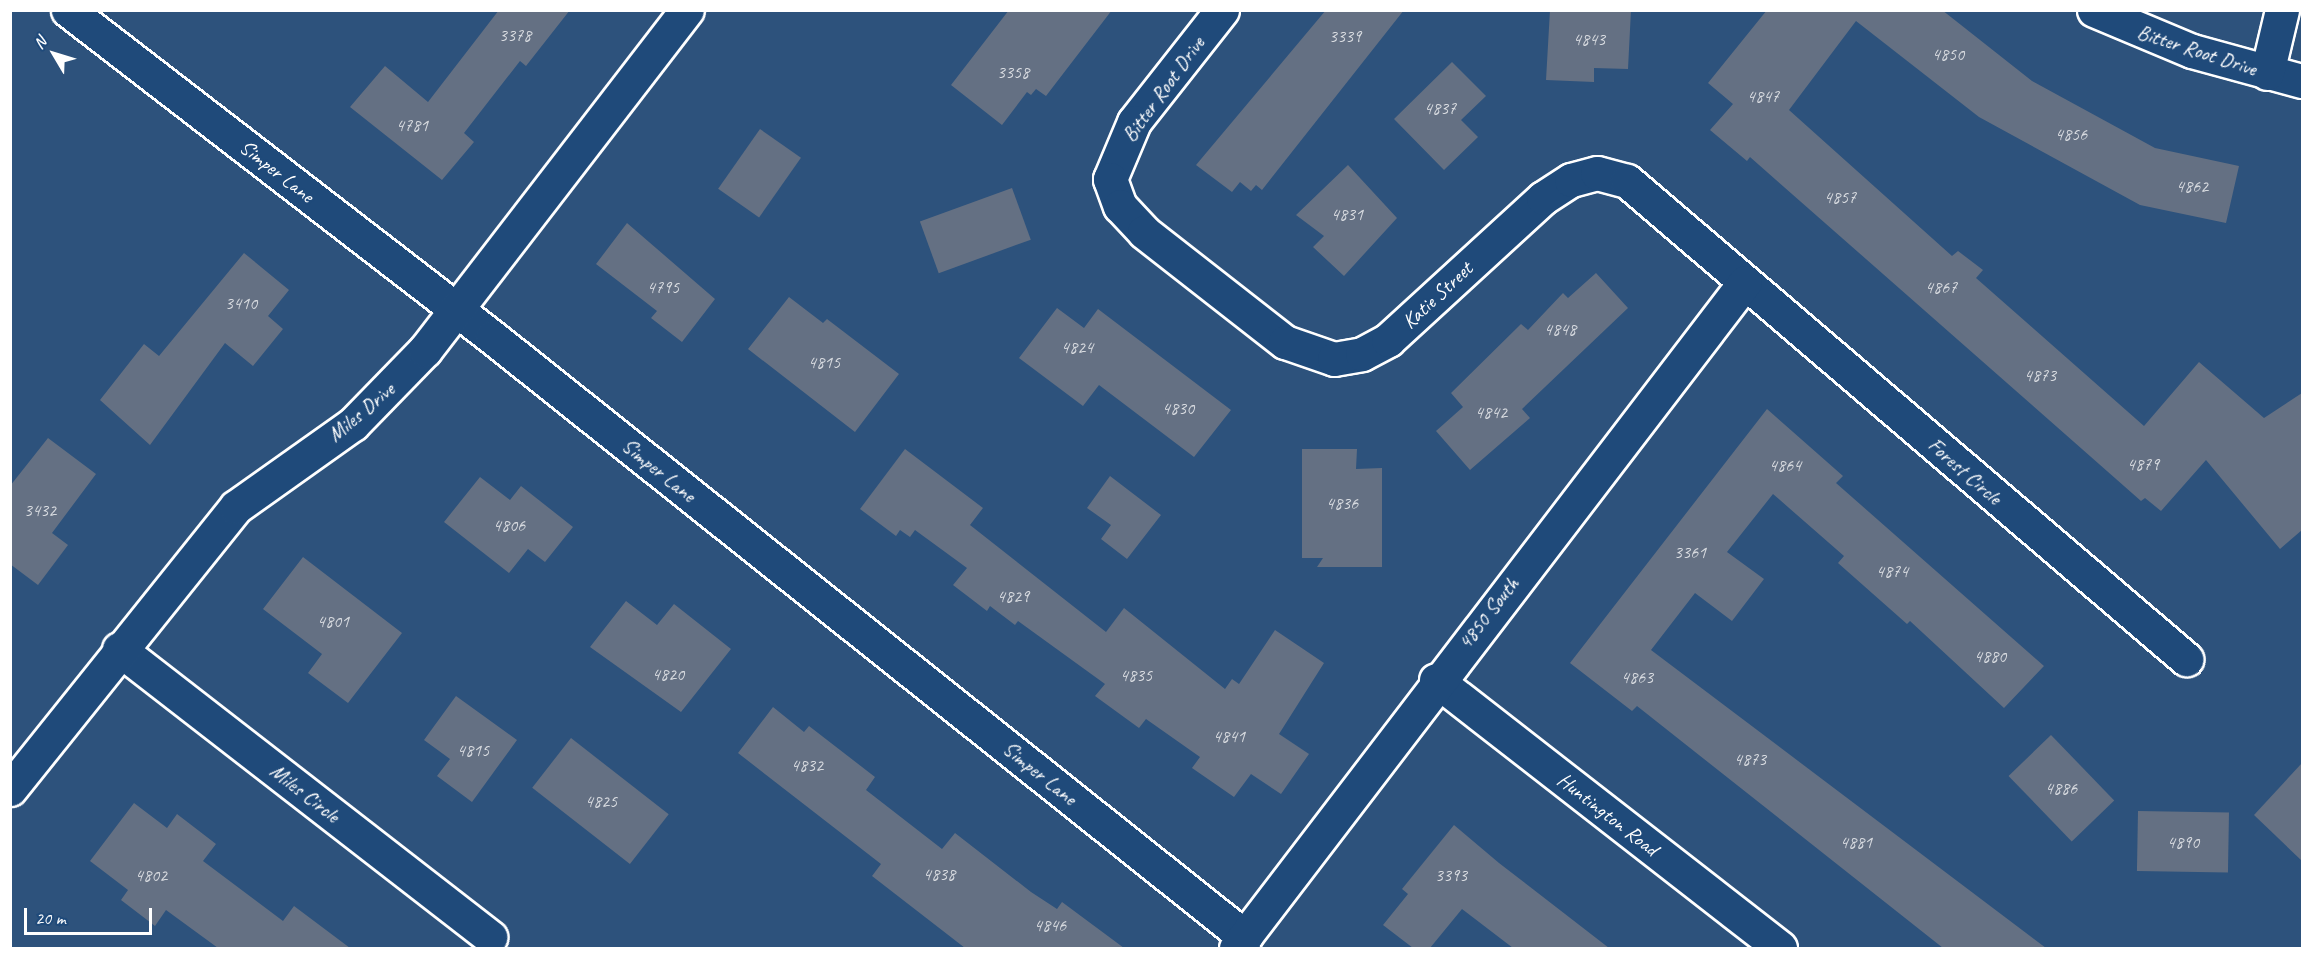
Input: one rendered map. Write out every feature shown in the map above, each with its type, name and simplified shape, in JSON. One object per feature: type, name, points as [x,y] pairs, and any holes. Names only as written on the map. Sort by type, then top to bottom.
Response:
[{"type":"street","name":"Simper Lane","points":[[68,10],[454,308],[1240,943]]},
{"type":"street","name":"Miles Drive","points":[[10,789],[119,649],[236,507],[353,424],[425,351],[454,308],[687,10]]},
{"type":"street","name":"Bitter Root Drive","points":[[1120,206],[1110,178],[1119,149],[1222,10]]},
{"type":"street","name":"Bitter Root Drive","points":[[2094,10],[2137,32],[2267,73],[2302,81]]},
{"type":"street","points":[[2267,73],[2282,10]]},
{"type":"street","name":"Katie Street","points":[[1120,206],[1144,232],[1285,342],[1334,359],[1362,354],[1388,340],[1543,198],[1571,180],[1597,173],[1627,181],[1653,199],[1745,282]]},
{"type":"street","name":"Forest Circle","points":[[1745,282],[2186,659]]},
{"type":"street","name":"4850 South","points":[[1240,943],[1394,746],[1436,680],[1745,282]]},
{"type":"street","name":"Miles Circle","points":[[119,649],[490,937]]},
{"type":"street","name":"Huntington Road","points":[[1436,680],[1780,948]]},
{"type":"building","points":[[499,10],[570,10],[526,66],[520,61],[464,133],[474,142],[442,180],[350,107],[385,66],[428,102]]},
{"type":"building","points":[[1009,10],[1112,10],[1046,96],[1036,89],[1031,95],[1027,92],[1002,125],[951,85]]},
{"type":"building","points":[[1326,10],[1404,10],[1262,190],[1256,185],[1251,191],[1240,182],[1232,192],[1196,165]]},
{"type":"building","points":[[1550,10],[1631,10],[1628,69],[1594,68],[1594,82],[1546,80]]},
{"type":"building","points":[[1767,10],[1942,10],[2032,81],[2155,148],[2239,166],[2226,223],[2140,205],[1979,117],[1856,21],[1789,110],[1952,256],[1958,251],[1983,270],[1976,278],[2144,426],[2199,362],[2264,418],[2302,393],[2302,530],[2280,549],[2206,460],[2161,511],[2145,498],[2141,501],[1750,157],[1747,161],[1710,130],[1733,104],[1708,83]]},
{"type":"building","points":[[1452,62],[1486,96],[1461,120],[1478,137],[1444,170],[1394,119]]},
{"type":"building","points":[[760,129],[801,158],[759,217],[718,189]]},
{"type":"building","points":[[1348,165],[1397,218],[1344,276],[1313,247],[1324,236],[1296,215]]},
{"type":"building","points":[[1012,188],[1031,240],[939,273],[920,222]]},
{"type":"building","points":[[627,223],[715,299],[682,342],[651,318],[657,311],[596,264]]},
{"type":"building","points":[[244,253],[289,290],[268,316],[283,329],[253,366],[225,343],[150,445],[100,400],[144,344],[159,356]]},
{"type":"building","points":[[1596,273],[1628,308],[1522,409],[1530,418],[1470,470],[1436,431],[1463,407],[1451,393],[1521,324],[1528,330],[1563,293],[1568,298]]},
{"type":"building","points":[[789,297],[823,323],[827,319],[899,374],[855,432],[748,349]]},
{"type":"building","points":[[1057,308],[1084,328],[1098,309],[1231,410],[1194,457],[1099,385],[1083,406],[1019,358]]},
{"type":"building","points":[[1767,409],[1843,476],[1836,483],[2044,666],[2004,708],[1910,621],[1907,624],[1838,563],[1844,556],[1773,494],[1727,552],[1764,579],[1732,621],[1695,593],[1651,650],[2046,948],[1943,948],[1637,706],[1632,711],[1570,663]]},
{"type":"building","points":[[48,438],[96,474],[52,533],[68,545],[38,585],[10,564],[10,486]]},
{"type":"building","points":[[905,449],[983,508],[970,525],[1106,632],[1124,608],[1225,689],[1232,679],[1239,684],[1275,630],[1324,663],[1279,734],[1309,754],[1281,794],[1251,774],[1234,797],[1192,768],[1200,757],[1146,719],[1139,728],[1095,696],[1105,684],[1018,621],[1015,625],[990,606],[987,611],[953,585],[967,568],[915,530],[910,537],[900,530],[896,536],[860,509]]},
{"type":"building","points":[[1302,449],[1357,449],[1356,469],[1382,468],[1382,567],[1317,567],[1323,558],[1302,558]]},
{"type":"building","points":[[1110,476],[1161,515],[1127,559],[1101,539],[1111,525],[1087,508]]},
{"type":"building","points":[[480,477],[510,500],[521,486],[573,527],[545,562],[528,549],[509,573],[444,522]]},
{"type":"building","points":[[303,557],[402,633],[348,703],[308,673],[322,654],[263,609]]},
{"type":"building","points":[[626,601],[657,625],[674,604],[731,649],[681,712],[590,647]]},
{"type":"building","points":[[456,696],[517,740],[472,802],[437,776],[450,759],[424,740]]},
{"type":"building","points":[[773,707],[804,732],[809,726],[875,777],[866,790],[942,849],[955,833],[1031,892],[1057,909],[1062,902],[1124,948],[965,948],[872,876],[881,864],[738,753]]},
{"type":"building","points":[[2051,735],[2114,800],[2072,841],[2009,776]]},
{"type":"building","points":[[571,738],[669,814],[630,864],[532,788]]},
{"type":"building","points":[[2302,763],[2302,861],[2254,815]]},
{"type":"building","points":[[134,803],[167,828],[177,814],[216,844],[203,861],[283,921],[294,906],[350,948],[218,948],[166,910],[155,926],[121,900],[128,890],[90,861]]},
{"type":"building","points":[[2138,811],[2229,813],[2228,873],[2137,871]]},
{"type":"building","points":[[1454,825],[1609,948],[1513,948],[1462,909],[1430,948],[1413,948],[1383,925],[1408,894],[1402,889]]}]
